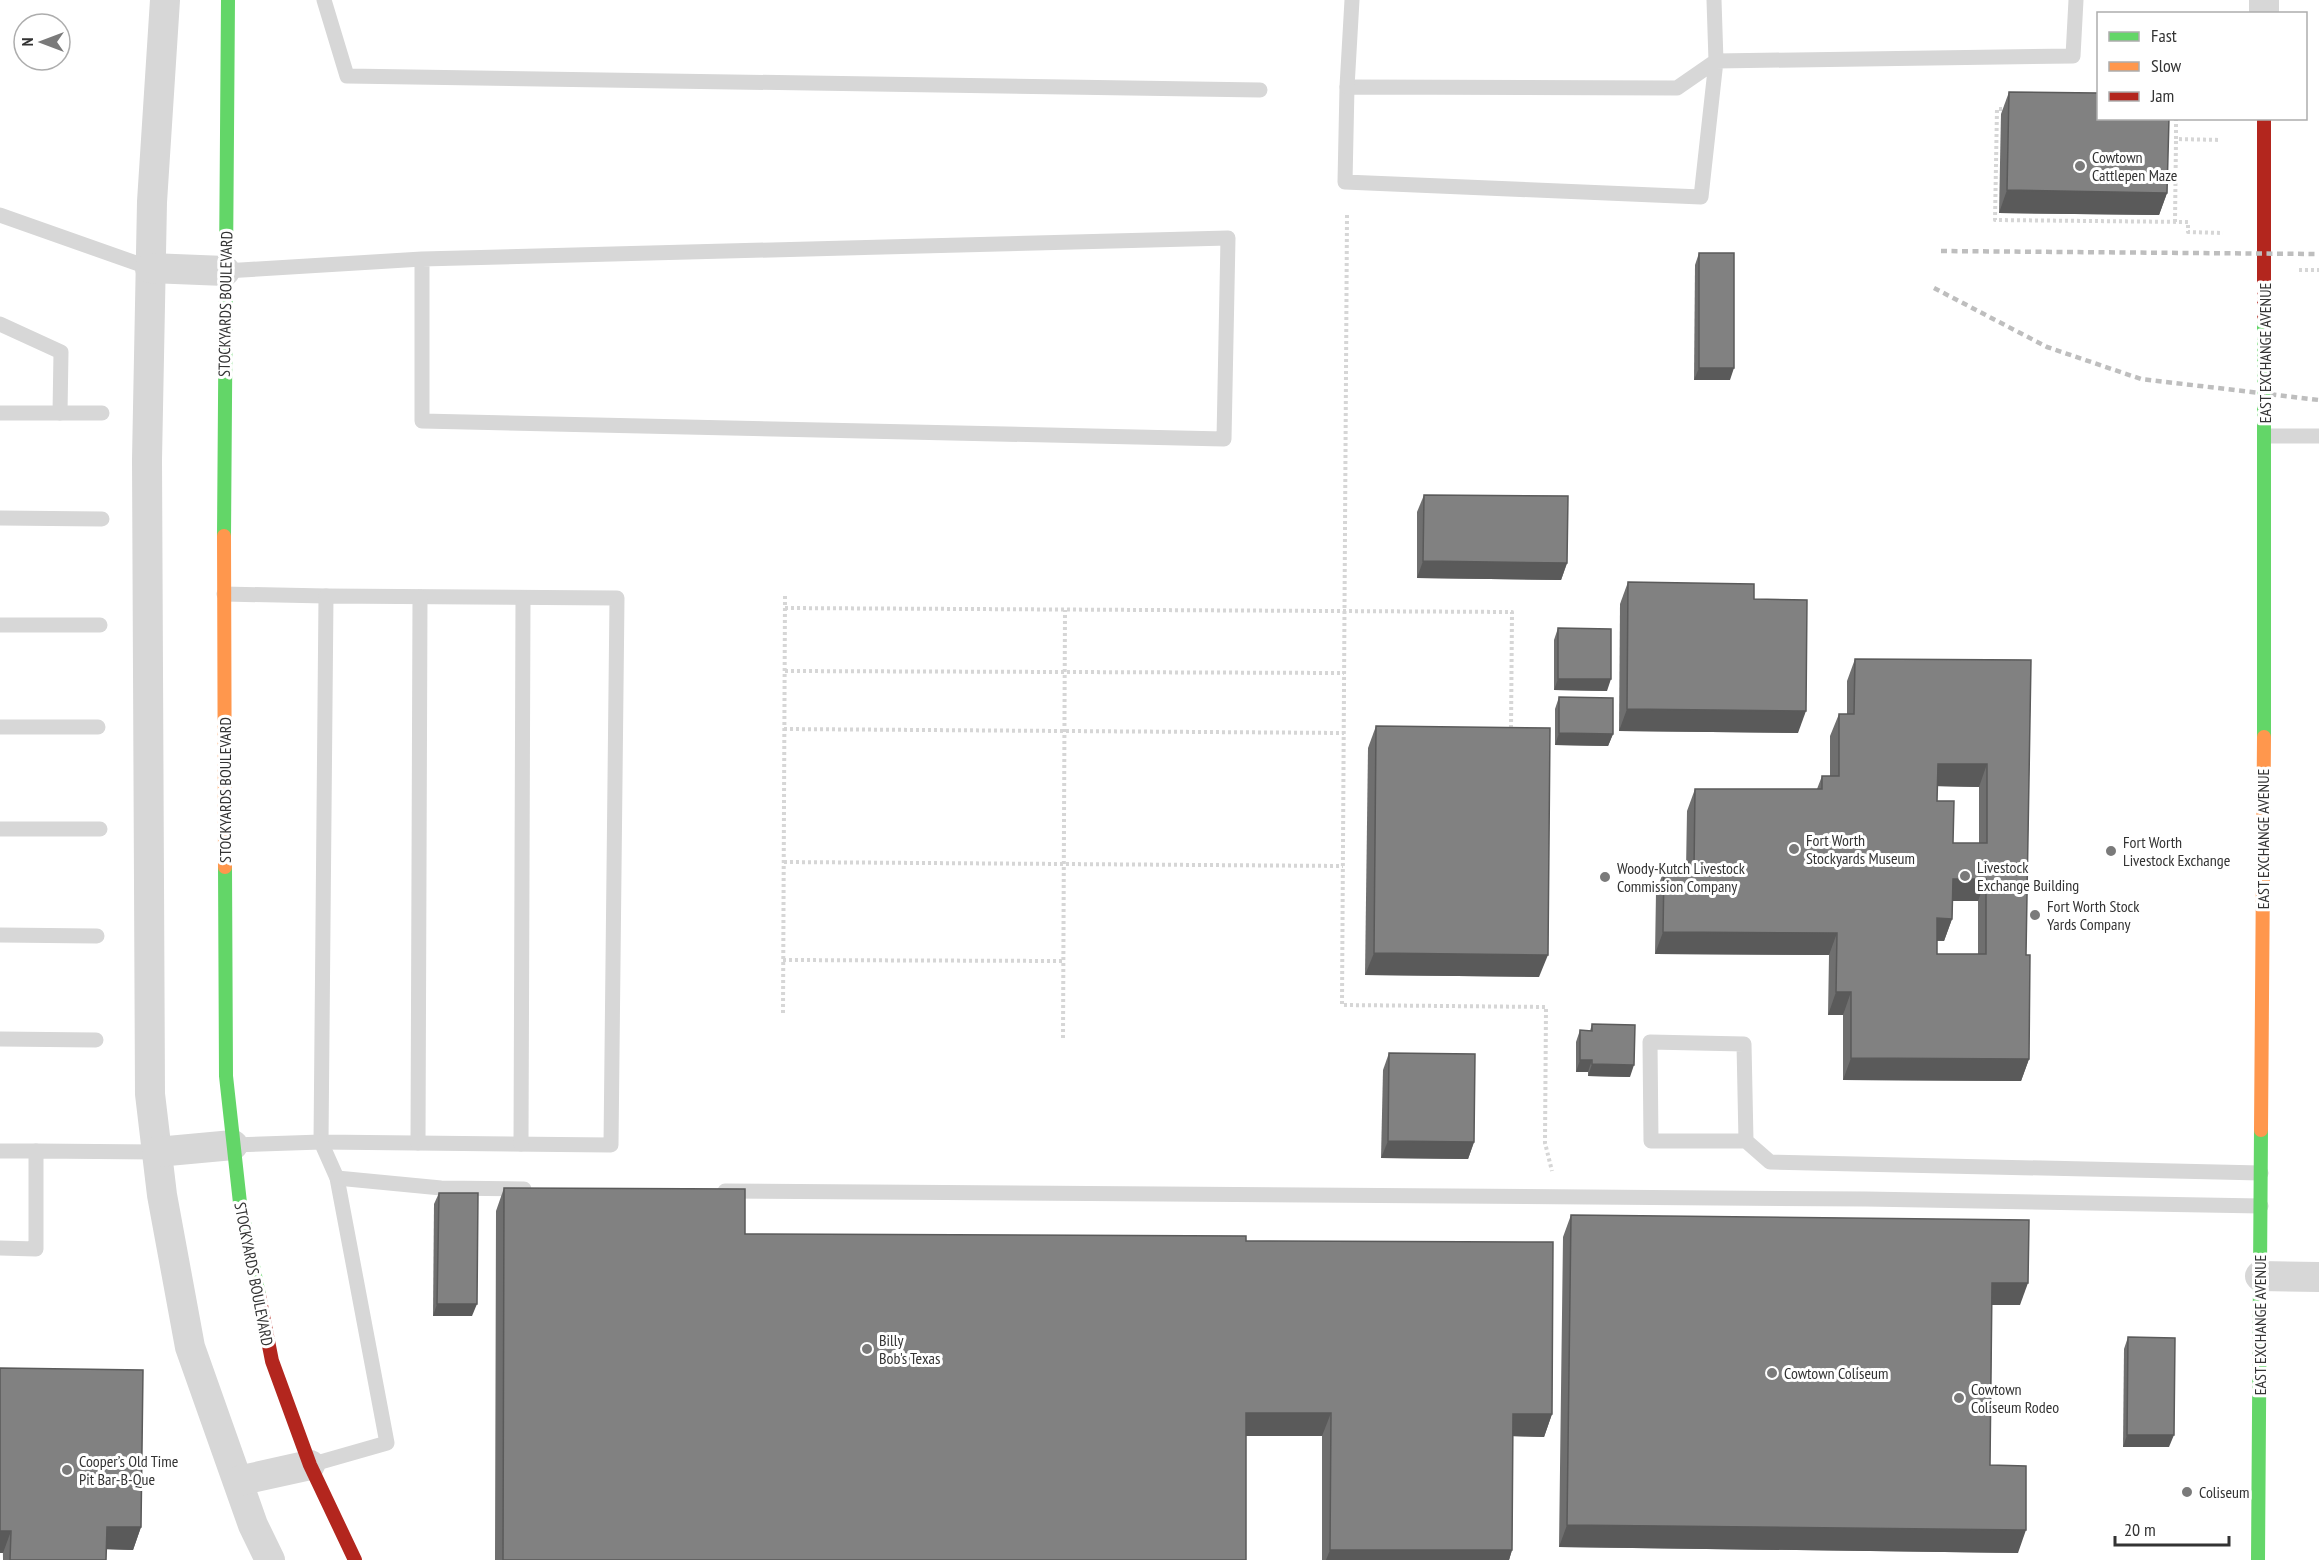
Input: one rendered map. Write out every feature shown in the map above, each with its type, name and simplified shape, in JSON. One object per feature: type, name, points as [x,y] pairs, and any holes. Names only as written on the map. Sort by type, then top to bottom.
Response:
[{"type":"street","points":[[165,0],[152,202],[147,460],[150,1094],[162,1195],[190,1347],[253,1525],[270,1560]]},
{"type":"street","name":"STOCKYARDS BOULEVARD","points":[[228,0],[224,594],[226,1076],[240,1203],[272,1361],[310,1465],[355,1560]]},
{"type":"street","name":"EAST EXCHANGE AVENUE","points":[[2258,1560],[2266,436],[2264,120]]},
{"type":"street","points":[[150,268],[225,272]]},
{"type":"street","points":[[157,1152],[233,1144]]},
{"type":"street","points":[[2260,1276],[2319,1276]]},
{"type":"street","points":[[238,1481],[310,1465]]},
{"type":"lane","points":[[324,0],[347,76],[1260,90]]},
{"type":"lane","points":[[1352,0],[1345,182],[1701,197],[1716,62],[1714,0]]},
{"type":"lane","points":[[1347,87],[1677,88],[1716,62],[2073,56],[2076,0]]},
{"type":"lane","points":[[0,214],[150,268]]},
{"type":"lane","points":[[225,272],[422,259],[1228,238],[1224,439],[422,421],[422,259]]},
{"type":"lane","points":[[0,324],[61,352],[60,413]]},
{"type":"lane","points":[[0,413],[102,413]]},
{"type":"lane","points":[[2266,436],[2319,436]]},
{"type":"lane","points":[[0,518],[102,519]]},
{"type":"lane","points":[[224,594],[616,598],[611,1145],[321,1142],[233,1144]]},
{"type":"lane","points":[[310,1465],[387,1443],[337,1178],[321,1142],[326,596]]},
{"type":"lane","points":[[418,1143],[420,597]]},
{"type":"lane","points":[[521,1144],[523,598]]},
{"type":"lane","points":[[0,625],[100,625]]},
{"type":"lane","points":[[0,727],[99,727]]},
{"type":"lane","points":[[0,829],[100,829]]},
{"type":"lane","points":[[0,935],[97,936]]},
{"type":"lane","points":[[0,1039],[96,1040]]},
{"type":"lane","points":[[1746,1141],[1744,1044],[1650,1042],[1651,1141],[1746,1141],[1770,1162],[2261,1173]]},
{"type":"lane","points":[[0,1151],[157,1152]]},
{"type":"lane","points":[[0,1248],[36,1249],[36,1151]]},
{"type":"lane","points":[[337,1178],[441,1188],[536,1189]]},
{"type":"lane","points":[[714,1191],[1866,1199],[2261,1206]]},
{"type":"path","points":[[2019,110],[1997,109],[1995,220],[2188,222],[2188,232],[2223,233]]},
{"type":"path","points":[[2175,222],[2176,120]]},
{"type":"path","points":[[2176,140],[2221,140]]},
{"type":"path","points":[[1347,215],[1342,1005],[1546,1007],[1545,1143],[1558,1198]]},
{"type":"path","points":[[783,1013],[785,596]]},
{"type":"path","points":[[785,608],[1512,612],[1511,742]]},
{"type":"path","points":[[1063,1038],[1065,610]]},
{"type":"path","points":[[785,671],[1344,673]]},
{"type":"path","points":[[784,729],[1344,733]]},
{"type":"path","points":[[784,862],[1343,866]]},
{"type":"path","points":[[783,960],[1063,961]]},
{"type":"building","name":"Cowtown Cattlepen Maze","points":[[2009,92],[2097,93],[2097,120],[2169,120],[2167,193],[2007,190]]},
{"type":"building","points":[[1699,253],[1734,253],[1734,368],[1699,368]]},
{"type":"building","points":[[1424,495],[1568,496],[1567,563],[1423,561]]},
{"type":"building","points":[[1628,582],[1754,584],[1754,599],[1807,600],[1806,711],[1627,709]]},
{"type":"building","points":[[1558,628],[1611,629],[1611,679],[1558,679]]},
{"type":"building","points":[[1855,659],[2031,660],[2026,955],[2030,955],[2029,1059],[1851,1058],[1851,992],[1836,992],[1837,933],[1663,932],[1664,870],[1694,870],[1695,789],[1822,789],[1822,776],[1839,776],[1839,714],[1854,714]],"holes":[[[1938,764],[1987,764],[1987,843],[1953,843],[1954,801],[1937,801]],[[1953,879],[1986,879],[1986,954],[1937,954],[1937,918],[1952,919]]]},
{"type":"building","points":[[1559,697],[1613,698],[1613,734],[1559,733]]},
{"type":"building","points":[[1376,726],[1550,728],[1548,955],[1374,953]]},
{"type":"building","points":[[1592,1024],[1635,1025],[1634,1065],[1592,1064],[1592,1060],[1580,1060],[1580,1030],[1592,1031]]},
{"type":"building","points":[[1389,1053],[1475,1054],[1474,1142],[1388,1141]]},
{"type":"building","name":"Billy Bob's Texas","points":[[504,1188],[745,1189],[745,1234],[1246,1236],[1246,1241],[1553,1242],[1552,1414],[1513,1414],[1512,1550],[1330,1550],[1331,1413],[1246,1413],[1246,1560],[503,1560]]},
{"type":"building","points":[[439,1193],[478,1193],[477,1304],[437,1304]]},
{"type":"building","name":"Cowtown Coliseum","points":[[1571,1215],[2029,1220],[2028,1283],[1992,1283],[1990,1465],[2026,1466],[2026,1530],[1567,1525]]},
{"type":"building","points":[[2128,1337],[2175,1338],[2174,1435],[2127,1435]]},
{"type":"building","name":"Cooper’s Old Time Pit Bar-B-Que","points":[[0,1368],[143,1370],[141,1527],[107,1527],[106,1560],[10,1560],[11,1531],[0,1531]]},
{"type":"railway","points":[[1941,251],[2319,254]]},
{"type":"railway","points":[[1934,288],[2047,347],[2141,379],[2319,400]]},
{"type":"traffic: fast","points":[[224,536],[228,0]]},
{"type":"traffic: fast","points":[[2264,317],[2264,737]]},
{"type":"traffic: fast","points":[[225,867],[226,1076],[240,1203],[259,1295]]},
{"type":"traffic: fast","points":[[2258,1560],[2261,1130]]},
{"type":"traffic: slow","points":[[224,536],[225,867]]},
{"type":"traffic: slow","points":[[2261,1130],[2264,737]]},
{"type":"traffic: jam","points":[[2264,120],[2264,317]]},
{"type":"traffic: jam","points":[[259,1295],[272,1361],[310,1465],[355,1560]]},
{"type":"place","name":"Cowtown Cattlepen Maze","points":[[2080,166]]},
{"type":"place","name":"Fort Worth Stockyards Museum","points":[[1794,849]]},
{"type":"place","name":"Fort Worth Livestock Exchange","points":[[2111,851]]},
{"type":"place","name":"Livestock Exchange Building","points":[[1965,876]]},
{"type":"place","name":"Woody-Kutch Livestock Commission Company","points":[[1605,877]]},
{"type":"place","name":"Fort Worth Stock Yards Company","points":[[2035,915]]},
{"type":"place","name":"Billy Bob's Texas","points":[[867,1349]]},
{"type":"place","name":"Cowtown Coliseum","points":[[1772,1373]]},
{"type":"place","name":"Cowtown Coliseum Rodeo","points":[[1959,1398]]},
{"type":"place","name":"Cooper’s Old Time Pit Bar-B-Que","points":[[67,1470]]},
{"type":"place","name":"Coliseum","points":[[2187,1492]]}]
